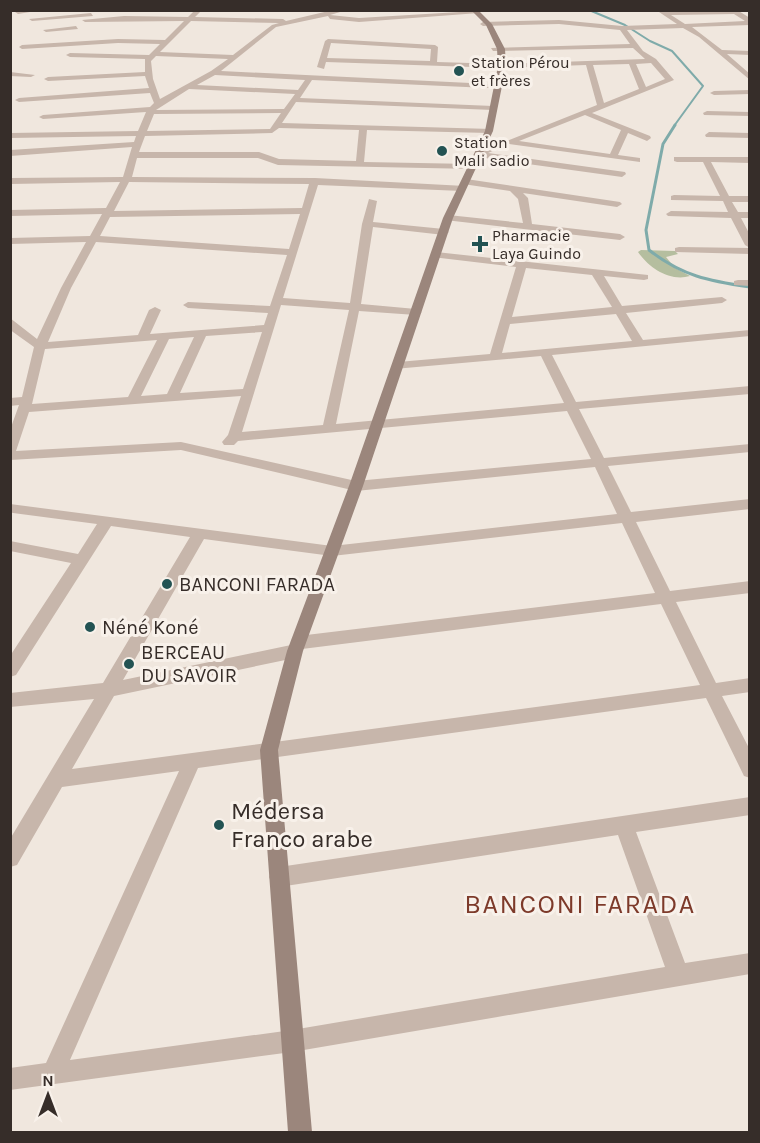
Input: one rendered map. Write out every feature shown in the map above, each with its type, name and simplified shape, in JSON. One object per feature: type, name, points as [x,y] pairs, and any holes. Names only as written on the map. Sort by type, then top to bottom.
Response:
[{"type":"main road","points":[[472,12],[499,40],[483,107],[479,131],[479,153]]},
{"type":"main road","points":[[300,1132],[269,750],[297,647],[378,424],[448,218],[489,131],[502,66],[497,49]]},
{"type":"street","points":[[18,12],[39,10]]},
{"type":"street","points":[[158,19],[166,10]]},
{"type":"street","points":[[10,450],[26,404],[40,346],[66,288],[128,178],[135,149],[153,108],[153,90],[147,61],[199,10]]},
{"type":"street","points":[[242,21],[249,10]]},
{"type":"street","points":[[301,10],[301,23]]},
{"type":"street","points":[[32,19],[124,14],[188,21],[292,21],[301,23],[344,10]]},
{"type":"street","points":[[325,16],[347,20],[400,21],[472,12]]},
{"type":"street","points":[[661,12],[735,12],[741,14],[750,23]]},
{"type":"street","points":[[661,12],[701,36],[748,76]]},
{"type":"street","points":[[46,30],[76,28],[91,15]]},
{"type":"street","points":[[338,42],[347,20]]},
{"type":"street","points":[[153,108],[214,72],[274,26],[292,21]]},
{"type":"street","points":[[486,24],[559,22],[622,28],[750,23]]},
{"type":"street","points":[[73,44],[76,28]]},
{"type":"street","points":[[479,153],[670,80],[653,61],[640,53],[622,28]]},
{"type":"street","points":[[22,47],[73,44],[120,37],[168,42]]},
{"type":"street","points":[[10,136],[272,131],[299,92],[314,78],[323,60],[328,41],[398,41],[435,47],[434,83]]},
{"type":"street","points":[[497,49],[636,46]]},
{"type":"street","points":[[719,52],[750,53]]},
{"type":"street","points":[[70,55],[235,57]]},
{"type":"street","points":[[323,60],[502,66],[653,61]]},
{"type":"street","points":[[632,62],[643,90]]},
{"type":"street","points":[[589,63],[601,105]]},
{"type":"street","points":[[214,72],[488,86]]},
{"type":"street","points":[[10,74],[31,75]]},
{"type":"street","points":[[48,80],[148,74]]},
{"type":"street","points":[[187,87],[299,92]]},
{"type":"street","points":[[19,100],[153,90]]},
{"type":"street","points":[[714,93],[750,92]]},
{"type":"street","points":[[294,100],[493,108]]},
{"type":"street","points":[[43,117],[153,108],[286,111]]},
{"type":"street","points":[[584,112],[647,138]]},
{"type":"street","points":[[707,113],[750,114]]},
{"type":"street","points":[[276,125],[489,131]]},
{"type":"street","points":[[360,163],[363,127]]},
{"type":"street","points":[[613,156],[626,129]]},
{"type":"street","points":[[708,135],[750,135]]},
{"type":"street","points":[[507,142],[637,160]]},
{"type":"street","points":[[10,153],[135,149],[270,154],[278,162],[472,167]]},
{"type":"street","points":[[479,153],[622,174]]},
{"type":"street","points":[[677,159],[750,160]]},
{"type":"street","points":[[706,160],[750,245]]},
{"type":"street","points":[[10,181],[128,178],[464,185],[512,188],[617,204]]},
{"type":"street","points":[[216,454],[234,437],[315,181]]},
{"type":"street","points":[[512,188],[522,198],[528,227]]},
{"type":"street","points":[[675,198],[750,199]]},
{"type":"street","points":[[327,429],[355,306],[372,201]]},
{"type":"street","points":[[10,213],[306,211]]},
{"type":"street","points":[[671,214],[750,215]]},
{"type":"street","points":[[448,218],[620,237]]},
{"type":"street","points":[[367,224],[444,232]]},
{"type":"street","points":[[10,241],[94,239],[292,252]]},
{"type":"street","points":[[679,250],[750,251]]},
{"type":"street","points":[[435,255],[644,277]]},
{"type":"street","points":[[495,357],[522,265]]},
{"type":"street","points":[[596,272],[639,344]]},
{"type":"street","points":[[506,321],[722,300]]},
{"type":"street","points":[[188,305],[355,306],[416,312]]},
{"type":"street","points":[[142,338],[156,310]]},
{"type":"street","points":[[13,327],[40,346],[269,328]]},
{"type":"street","points":[[398,366],[750,333]]},
{"type":"street","points":[[172,397],[201,334]]},
{"type":"street","points":[[133,400],[165,336]]},
{"type":"street","points":[[545,352],[750,770]]},
{"type":"street","points":[[234,437],[750,390]]},
{"type":"street","points":[[10,402],[26,404],[133,400],[249,392]]},
{"type":"street","points":[[10,456],[181,446],[356,486],[750,448]]},
{"type":"street","points":[[11,508],[332,550],[750,504]]},
{"type":"street","points":[[10,670],[107,521]]},
{"type":"street","points":[[10,858],[200,533]]},
{"type":"street","points":[[10,546],[82,560]]},
{"type":"street","points":[[10,700],[109,690],[297,647],[750,587]]},
{"type":"street","points":[[57,779],[750,685]]},
{"type":"street","points":[[53,1073],[192,760]]},
{"type":"street","points":[[279,877],[750,806]]},
{"type":"street","points":[[624,824],[679,975]]},
{"type":"street","points":[[10,1079],[292,1041],[750,963]]},
{"type":"green space","points":[[641,250],[675,251],[678,254],[666,257],[675,268],[690,276],[675,277],[661,272],[643,258],[638,252]]},
{"type":"waterway","points":[[589,10],[625,25],[650,41],[672,51],[703,86],[674,126]]},
{"type":"waterway","points":[[675,125],[663,144],[646,230],[649,250],[685,272],[750,287]]},
{"type":"place","name":"Station Pérou et frères","points":[[459,71]]},
{"type":"place","name":"Station Mali sadio","points":[[442,151]]},
{"type":"place","name":"Pharmacie Laya Guindo","points":[[480,244]]},
{"type":"place","name":"BANCONI FARADA","points":[[167,584]]},
{"type":"place","name":"Néné Koné","points":[[90,627]]},
{"type":"place","name":"BERCEAU DU SAVOIR","points":[[129,664]]},
{"type":"place","name":"Médersa Franco arabe","points":[[219,825]]},
{"type":"district","name":"BANCONI FARADA","points":[[580,904]]}]
